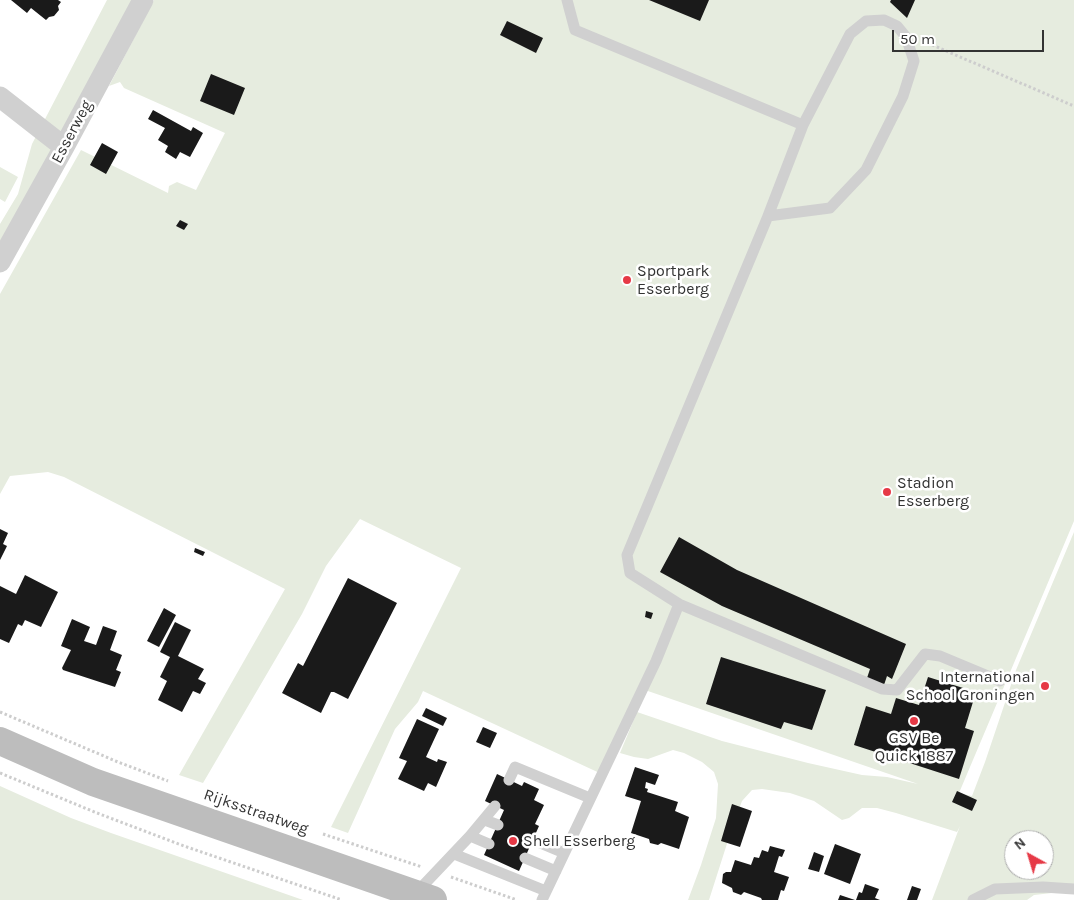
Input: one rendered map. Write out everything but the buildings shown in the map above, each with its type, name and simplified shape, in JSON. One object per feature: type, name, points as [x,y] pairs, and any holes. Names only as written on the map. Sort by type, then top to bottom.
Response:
[{"type":"main road","name":"Rijksstraatweg","points":[[0,741],[93,782],[424,897]]},
{"type":"street","name":"Esserweg","points":[[0,262],[143,0]]},
{"type":"street","points":[[0,96],[64,147]]},
{"type":"lane","points":[[567,0],[575,30],[803,125]]},
{"type":"lane","points":[[768,216],[830,208],[866,170],[903,96],[914,61],[906,37],[897,26],[884,20],[866,21],[850,34],[803,125],[768,216],[627,555],[630,573],[679,604],[882,689],[897,690],[925,654],[940,656],[1000,681]]},
{"type":"lane","points":[[454,854],[544,895],[656,661],[679,604]]},
{"type":"lane","points":[[509,780],[515,767],[590,798]]},
{"type":"lane","points":[[424,897],[436,872],[490,813],[498,826]]},
{"type":"lane","points":[[470,836],[489,844]]},
{"type":"lane","points":[[533,840],[564,853]]},
{"type":"lane","points":[[525,858],[556,871]]},
{"type":"lane","points":[[973,900],[995,889],[1042,887],[1074,889]]},
{"type":"path","points":[[909,46],[921,40],[1074,106]]},
{"type":"path","points":[[0,712],[118,762],[172,782]]},
{"type":"path","points":[[0,773],[184,846],[342,900]]},
{"type":"path","name":"Rijksstraatweg","points":[[317,832],[516,900]]},
{"type":"shaded area","points":[[107,0],[136,0],[0,255],[0,224],[18,194],[32,144]]},
{"type":"shaded area","name":"Sportpark Esserberg","points":[[154,0],[1074,0],[1074,521],[959,793],[972,796],[1016,670],[1074,532],[1074,893],[1061,892],[1034,895],[1027,900],[932,900],[960,826],[957,832],[877,808],[862,808],[849,818],[842,820],[814,801],[790,793],[762,789],[752,790],[742,801],[709,900],[688,900],[716,818],[718,784],[714,772],[702,762],[684,753],[673,750],[648,759],[620,753],[637,712],[722,741],[862,775],[887,777],[918,784],[645,690],[606,776],[423,691],[418,702],[395,729],[348,833],[331,827],[461,568],[360,519],[326,566],[302,614],[203,783],[179,775],[285,589],[64,477],[48,472],[10,476],[0,494],[0,294],[81,150],[168,193],[169,186],[177,182],[196,190],[225,133],[124,88],[120,82],[109,86]]},
{"type":"shaded area","points":[[0,167],[18,177],[5,202],[0,199]]},
{"type":"shaded area","points":[[0,786],[71,818],[303,900],[0,900]]},
{"type":"place","name":"Sportpark Esserberg","points":[[627,280]]},
{"type":"place","name":"Stadion Esserberg","points":[[887,492]]},
{"type":"place","name":"International School Groningen","points":[[1045,686]]},
{"type":"place","name":"GSV Be Quick 1887","points":[[914,721]]},
{"type":"place","name":"Shell Esserberg","points":[[513,841]]}]
